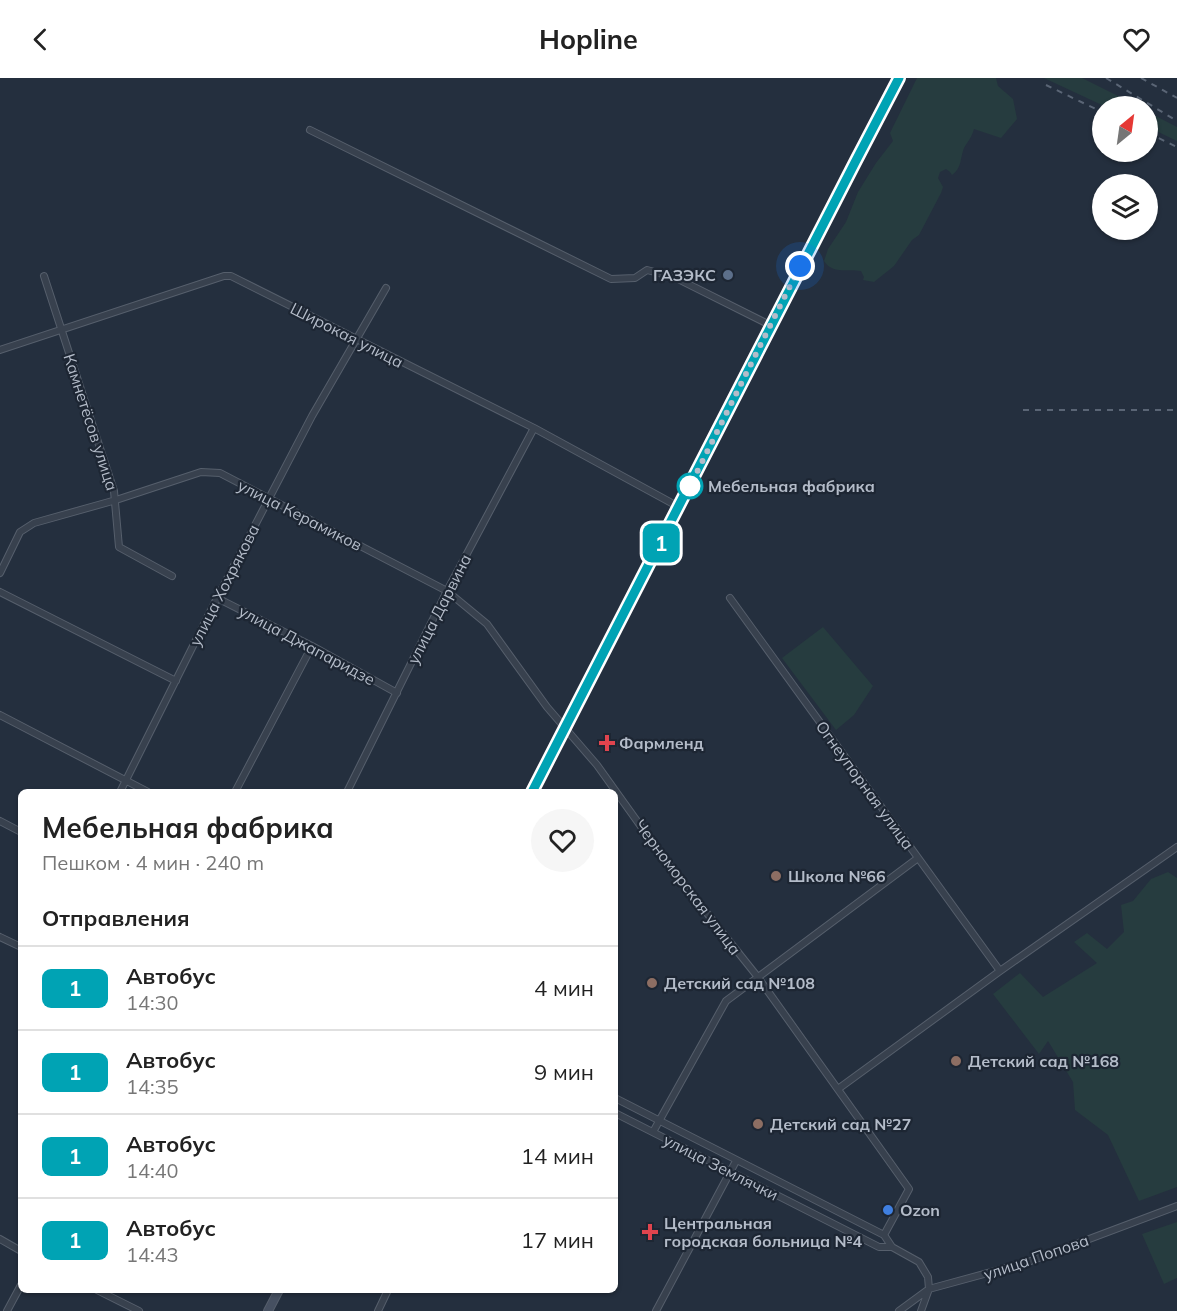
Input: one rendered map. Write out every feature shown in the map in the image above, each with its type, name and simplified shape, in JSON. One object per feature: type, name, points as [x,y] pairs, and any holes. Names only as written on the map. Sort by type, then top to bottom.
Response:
[{"type":"main road","points":[[533,789],[899,78]]},
{"type":"main road","points":[[268,1311],[277,1293]]},
{"type":"street","points":[[310,130],[611,279],[635,278],[647,270],[674,277],[770,326]]},
{"type":"street","name":"Камнетёсов улица","points":[[44,276],[114,491],[119,548],[172,576]]},
{"type":"street","name":"Широкая улица","points":[[0,350],[224,276],[231,276],[534,428],[679,507]]},
{"type":"street","name":"улица Хохрякова","points":[[122,789],[268,498],[355,340],[387,288]]},
{"type":"street","name":"улица Дарвина","points":[[350,789],[447,591],[534,428]]},
{"type":"street","name":"улица Керамиков","points":[[0,573],[20,532],[34,523],[116,500],[201,472],[220,473],[447,591],[487,624],[564,727]]},
{"type":"street","points":[[0,592],[176,681]]},
{"type":"street","name":"улица Джапаридзе","points":[[217,597],[398,693]]},
{"type":"street","name":"Огнеупорная улица","points":[[730,598],[1000,971]]},
{"type":"street","points":[[237,789],[312,646]]},
{"type":"street","points":[[0,715],[142,789]]},
{"type":"street","name":"Черноморская улица","points":[[564,727],[614,789]]},
{"type":"street","name":"Черноморская улица","points":[[618,794],[667,863],[757,976],[909,1189],[884,1235]]},
{"type":"street","points":[[0,821],[18,830]]},
{"type":"street","points":[[838,1089],[1000,971],[1177,847]]},
{"type":"street","points":[[653,1132],[726,1001],[918,858]]},
{"type":"street","points":[[1,939],[18,946]]},
{"type":"street","name":"улица Землячки","points":[[618,1100],[884,1235]]},
{"type":"street","name":"улица Землячки","points":[[618,1114],[879,1247],[892,1247]]},
{"type":"street","points":[[656,1311],[736,1161]]},
{"type":"street","points":[[1175,1207],[1177,1214]]},
{"type":"street","name":"улица Попова","points":[[899,1311],[929,1289],[1029,1262],[1175,1207]]},
{"type":"street","points":[[884,1235],[892,1247],[919,1262],[928,1277],[929,1289],[921,1311]]},
{"type":"street","points":[[0,1239],[18,1249]]},
{"type":"street","points":[[8,1311],[18,1291]]},
{"type":"street","points":[[104,1293],[139,1311]]},
{"type":"street","points":[[378,1311],[387,1293]]},
{"type":"green space","points":[[917,78],[996,78],[998,86],[1013,99],[1017,119],[1001,138],[974,129],[955,172],[952,175],[946,169],[940,172],[938,178],[943,187],[941,193],[919,235],[912,240],[894,266],[874,282],[863,280],[861,271],[836,270],[824,261],[828,249],[846,222],[858,192],[893,141],[890,133]]},
{"type":"green space","points":[[1044,78],[1082,78],[1118,96],[1092,96],[1092,100]]},
{"type":"green space","points":[[1158,117],[1177,127],[1177,141],[1158,132]]},
{"type":"green space","points":[[823,627],[873,686],[854,715],[836,730],[782,658]]},
{"type":"green space","points":[[1168,872],[1177,878],[1177,1187],[1139,1201],[1108,1135],[1075,1110],[1073,1082],[1048,1041],[1039,1054],[993,994],[1020,973],[1043,997],[1097,963],[1074,942],[1087,933],[1107,949],[1124,932],[1121,905],[1133,901],[1151,879]]},
{"type":"green space","points":[[1177,1222],[1177,1278],[1164,1284],[1142,1234]]},
{"type":"railway","points":[[1106,78],[1177,121]]},
{"type":"railway","points":[[1141,78],[1177,98]]},
{"type":"railway","points":[[1046,85],[1092,107]]},
{"type":"railway","points":[[1158,138],[1177,147]]},
{"type":"railway","points":[[1023,410],[1177,410]]},
{"type":"bus line","name":"1","points":[[533,789],[660,545],[800,266],[899,78]]},
{"type":"place","name":"ГАЗЭКС","points":[[728,275]]},
{"type":"place","name":"Мебельная фабрика","points":[[690,486]]},
{"type":"place","name":"Фармленд","points":[[607,743]]},
{"type":"place","name":"Школа №66","points":[[776,876]]},
{"type":"place","name":"Детский сад №108","points":[[652,983]]},
{"type":"place","name":"Детский сад №168","points":[[956,1061]]},
{"type":"place","name":"Детский сад №27","points":[[758,1124]]},
{"type":"place","name":"Ozon","points":[[888,1210]]},
{"type":"place","name":"Центральная городская больница №4","points":[[650,1232]]},
{"type":"route","points":[[690,486],[689,488],[727,410],[800,266]]}]
